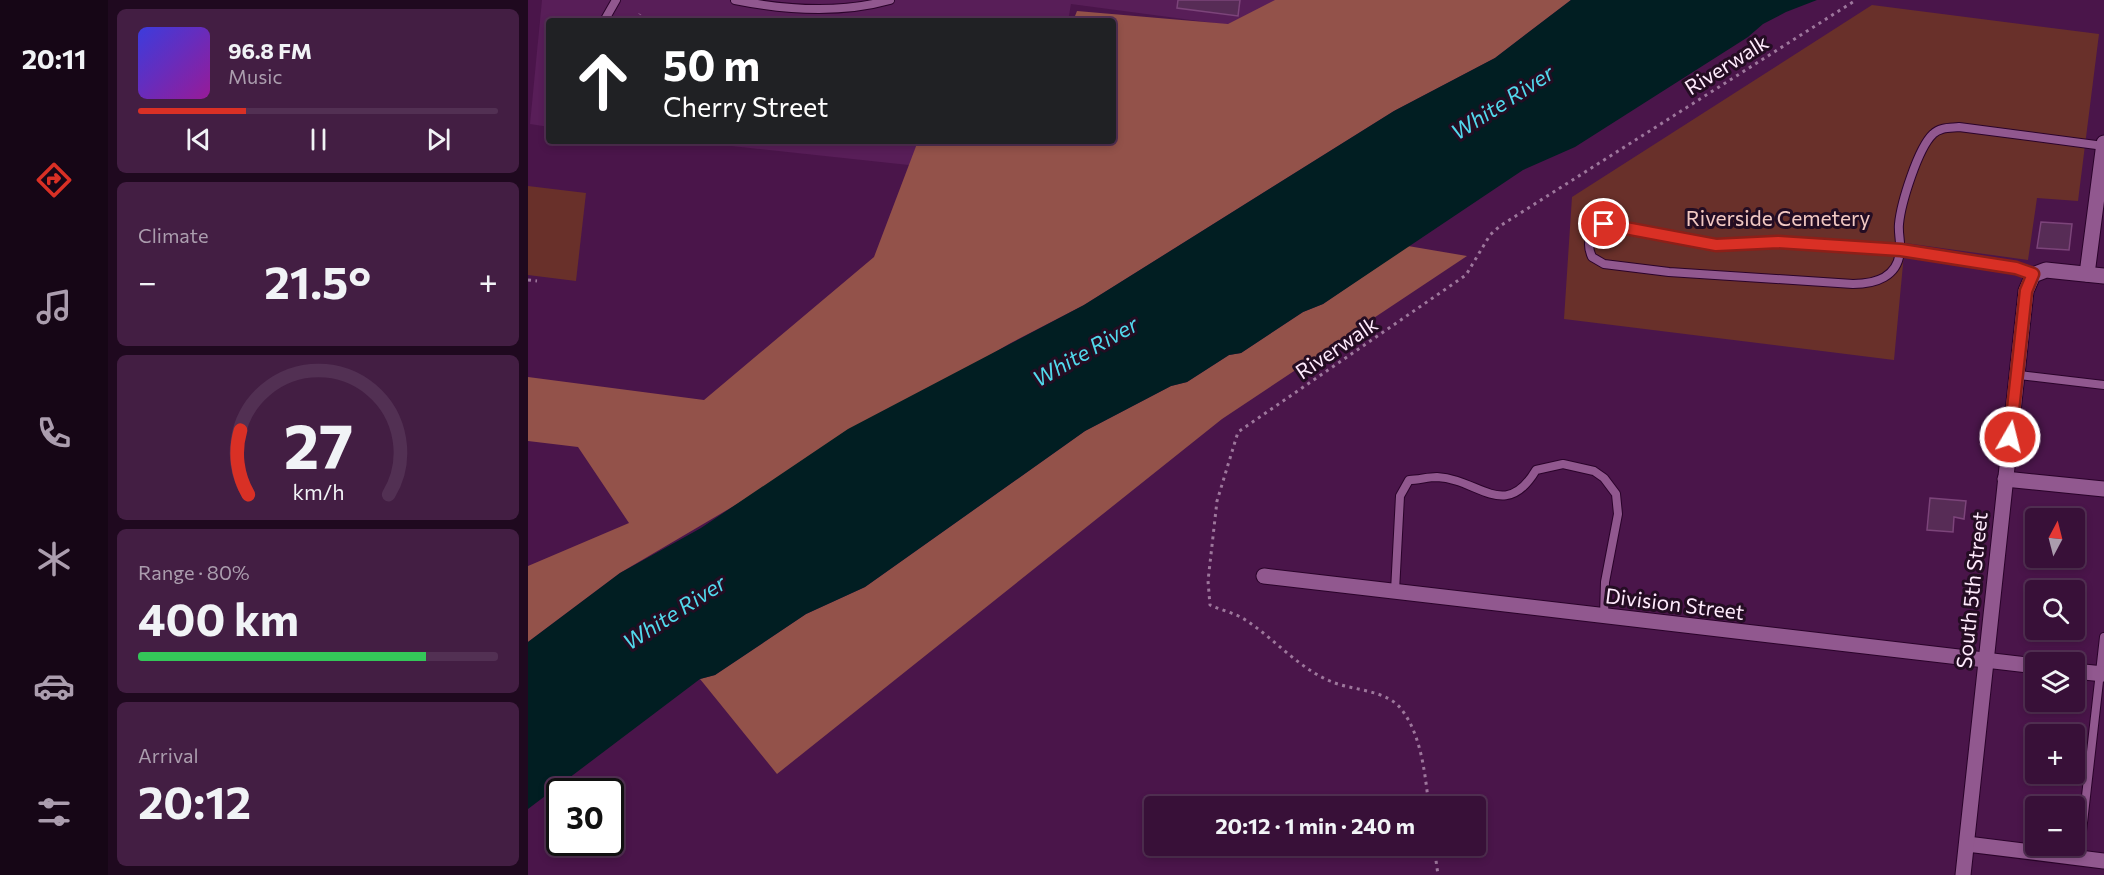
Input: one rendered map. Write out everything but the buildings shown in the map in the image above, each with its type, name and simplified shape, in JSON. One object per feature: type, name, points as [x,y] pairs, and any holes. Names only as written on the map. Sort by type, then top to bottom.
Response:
[{"type":"street","points":[[2087,274],[2104,145]]},
{"type":"street","points":[[2033,274],[2046,270],[2104,276]]},
{"type":"street","name":"South 5th Street","points":[[1963,875],[1984,660],[2019,375],[2026,291],[2033,274]]},
{"type":"street","points":[[2005,478],[2104,489]]},
{"type":"street","name":"Division Street","points":[[1264,576],[2025,665]]},
{"type":"street","points":[[2085,672],[2102,674]]},
{"type":"street","points":[[1967,844],[2104,861]]},
{"type":"lane","points":[[606,18],[616,0]]},
{"type":"lane","points":[[735,0],[774,8],[830,8],[890,0]]},
{"type":"lane","points":[[2033,274],[2016,268],[1901,250],[1778,242],[1716,245],[1604,224],[1593,230],[1588,244],[1592,257],[1604,264],[1668,272],[1853,284],[1875,282],[1891,273],[1901,250],[1899,225],[1902,205],[1927,142],[1938,131],[1959,127],[2104,145]]},
{"type":"lane","points":[[2019,375],[2104,385]]},
{"type":"lane","points":[[1395,591],[1400,496],[1408,480],[1438,477],[1498,496],[1514,495],[1526,486],[1536,470],[1563,464],[1594,471],[1604,478],[1616,494],[1618,514],[1605,582],[1604,616]]},
{"type":"lane","points":[[2079,858],[2102,674],[2104,637]]},
{"type":"path","name":"Riverwalk","points":[[1427,796],[1415,734],[1401,708],[1382,695],[1331,681],[1305,667],[1242,618],[1210,605],[1208,580],[1217,501],[1229,469],[1234,440],[1244,427],[1466,275],[1490,235],[1500,226],[1856,0]]},
{"type":"path","points":[[637,18],[639,14]]},
{"type":"path","points":[[528,280],[537,281]]},
{"type":"path","points":[[1435,856],[1438,875]]},
{"type":"shaded area","points":[[542,0],[1322,0],[1318,37],[1071,4],[1069,18],[546,18],[546,127],[530,124]]},
{"type":"shaded area","points":[[1275,0],[1571,0],[1495,58],[1394,111],[1084,305],[1009,344],[620,573],[528,642],[528,566],[629,523],[578,447],[528,441],[528,377],[704,400],[874,257],[917,144],[1116,144],[1116,18],[1074,18],[1077,11],[1228,24]]},
{"type":"shaded area","points":[[712,144],[1054,144],[1049,180]]},
{"type":"shaded area","points":[[1408,246],[1467,256],[1222,419],[777,774],[700,679],[715,675],[806,614],[865,587],[1085,431],[1171,386],[1187,382],[1229,355],[1241,353],[1303,312],[1323,304]]},
{"type":"green space","name":"Riverside Cemetery","points":[[1872,5],[2099,34],[2078,201],[2037,198],[2028,260],[1905,243],[1894,360],[1564,319],[1572,197]]},
{"type":"green space","points":[[528,186],[586,193],[576,281],[528,275]]},
{"type":"water","name":"White River","points":[[1571,0],[1817,0],[1763,24],[1748,37],[1575,147],[1523,170],[1323,304],[1303,312],[1241,353],[1229,355],[1187,382],[1171,386],[1085,431],[865,587],[806,614],[715,675],[700,679],[569,778],[546,778],[546,795],[528,809],[528,642],[620,573],[701,528],[848,429],[1084,305],[1394,111],[1495,58]]},
{"type":"route","points":[[1604,224],[1716,245],[1778,242],[1901,250],[2016,268],[2033,274],[2026,291],[2019,375],[2010,437]]}]
